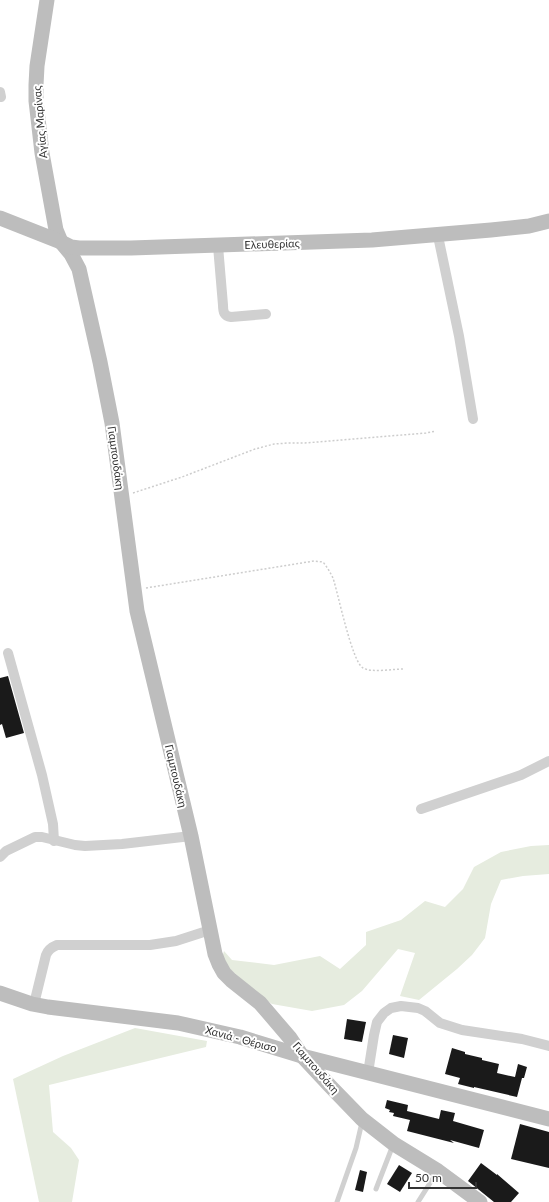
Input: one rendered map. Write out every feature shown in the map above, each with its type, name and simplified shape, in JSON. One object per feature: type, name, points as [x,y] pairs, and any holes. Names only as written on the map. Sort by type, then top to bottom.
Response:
[{"type":"main road","name":"Αγίας Μαρίνας","points":[[47,0],[37,66],[36,101],[45,175],[53,218],[61,242]]},
{"type":"main road","name":"Ελευθερίας","points":[[0,218],[74,248],[218,246],[372,240],[438,236],[529,226],[549,221]]},
{"type":"main road","name":"Γιαμπουδάκη","points":[[61,242],[71,254],[79,269],[100,362],[112,423],[137,610],[191,836],[215,954],[219,964],[224,973],[231,980],[260,1003],[290,1038],[302,1056],[362,1119],[394,1144],[438,1171],[480,1202]]},
{"type":"main road","name":"Χανιά - Θέρισο","points":[[0,992],[34,1004],[48,1007],[178,1023],[240,1037],[302,1056],[549,1119]]},
{"type":"street","points":[[438,236],[459,336],[473,419]]},
{"type":"street","points":[[218,246],[222,305],[224,313],[231,317],[266,314]]},
{"type":"street","points":[[6,654],[42,775],[53,824],[54,840]]},
{"type":"street","points":[[421,809],[521,774],[549,760]]},
{"type":"street","points":[[0,857],[6,851],[35,837],[42,837],[85,846],[122,844],[191,836]]},
{"type":"street","points":[[34,1004],[46,955],[53,947],[150,945],[176,941],[210,930]]},
{"type":"street","points":[[368,1073],[377,1022],[384,1013],[392,1008],[400,1006],[418,1008],[425,1011],[440,1023],[462,1030],[522,1039],[549,1046]]},
{"type":"lane","points":[[337,1202],[356,1148],[362,1119]]},
{"type":"lane","points":[[376,1189],[394,1144]]},
{"type":"lane","points":[[418,1202],[438,1171]]},
{"type":"path","points":[[122,497],[182,477],[255,449],[274,444],[288,442],[320,442],[436,431]]},
{"type":"path","points":[[134,590],[314,561],[323,562],[332,578],[358,663],[362,668],[371,670],[403,669]]},
{"type":"shaded area","points":[[549,845],[549,874],[523,876],[501,880],[491,904],[485,938],[472,955],[419,1000],[400,996],[415,953],[398,949],[362,991],[344,1005],[312,1011],[272,1004],[258,994],[221,961],[224,951],[232,960],[274,965],[320,956],[340,969],[366,945],[366,932],[401,920],[425,901],[445,907],[463,889],[474,867],[501,852],[531,846]]},
{"type":"shaded area","points":[[135,1028],[207,1041],[206,1047],[49,1085],[53,1132],[71,1148],[79,1160],[72,1202],[39,1202],[13,1079],[63,1056]]},
{"type":"building","points":[[8,676],[24,733],[6,738],[2,724],[0,725],[0,678]]},
{"type":"building","points":[[347,1019],[366,1022],[362,1042],[344,1039]]},
{"type":"building","points":[[393,1035],[408,1038],[404,1058],[389,1054]]},
{"type":"building","points":[[452,1048],[465,1052],[465,1054],[482,1058],[482,1060],[499,1064],[497,1073],[515,1077],[518,1064],[527,1067],[524,1078],[522,1078],[517,1097],[458,1084],[460,1078],[445,1074]]},
{"type":"building","points":[[387,1100],[408,1105],[407,1111],[439,1119],[441,1110],[455,1113],[453,1121],[484,1130],[479,1148],[407,1131],[410,1120],[393,1116],[394,1113],[389,1112],[390,1110],[385,1108]]},
{"type":"building","points":[[520,1124],[549,1132],[549,1168],[511,1159]]},
{"type":"building","points":[[481,1163],[497,1174],[519,1193],[511,1202],[494,1202],[468,1181]]},
{"type":"building","points":[[399,1165],[412,1173],[400,1192],[387,1184]]},
{"type":"building","points":[[360,1170],[367,1172],[363,1192],[355,1190]]}]
